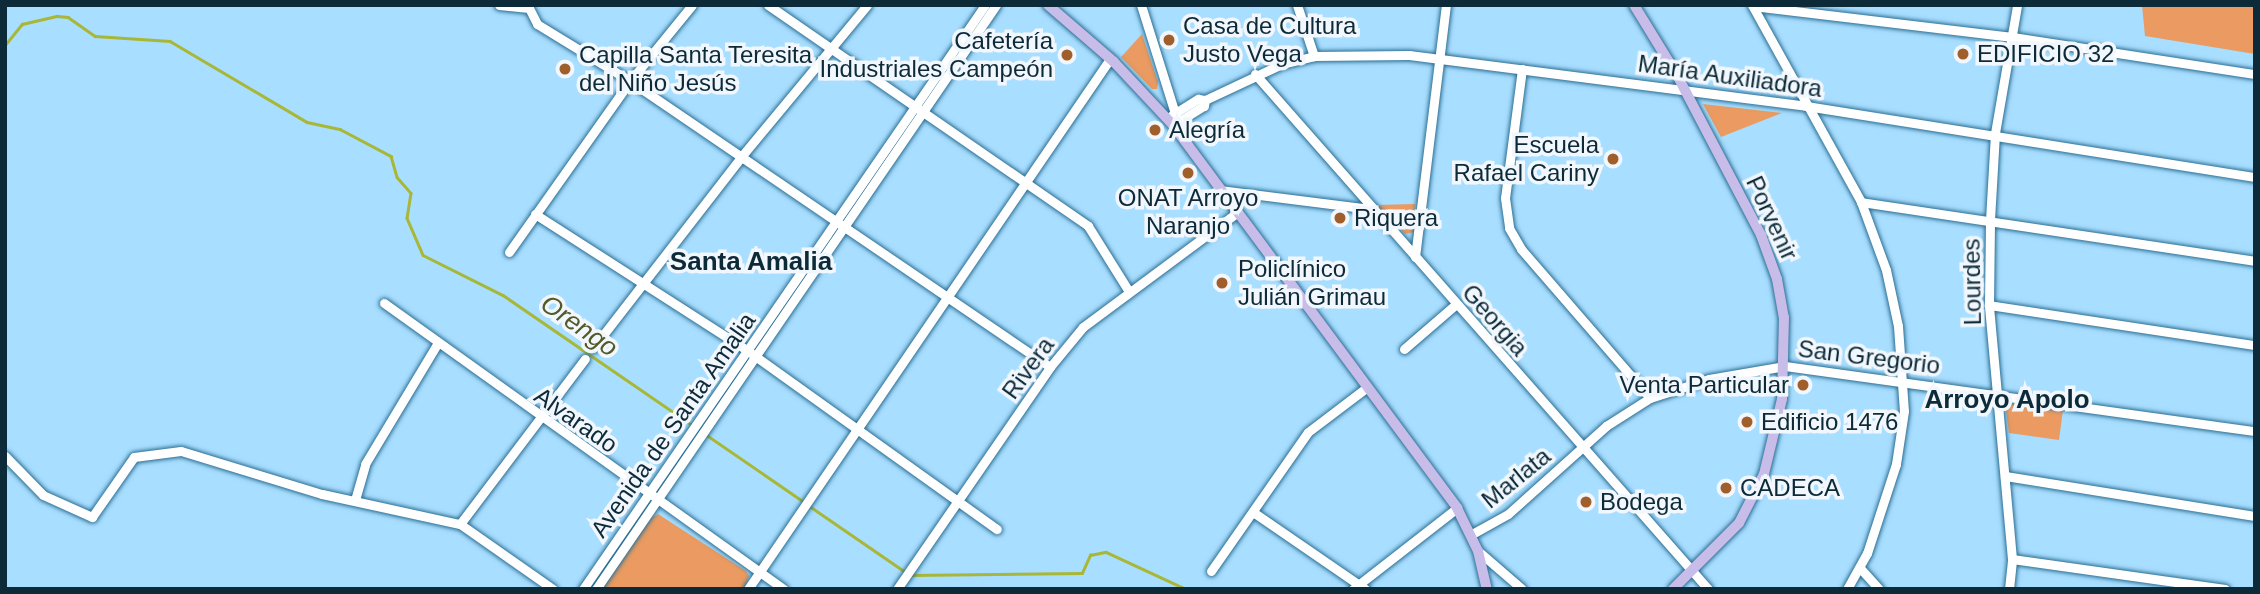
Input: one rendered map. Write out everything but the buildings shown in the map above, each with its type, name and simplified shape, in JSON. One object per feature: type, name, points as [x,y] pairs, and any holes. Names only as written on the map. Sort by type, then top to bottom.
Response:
[{"type":"main road","points":[[1048,5],[1173,117],[1184,140],[1235,214],[1457,508],[1472,534],[1487,589]]},
{"type":"main road","name":"Porvenir","points":[[1634,5],[1684,89],[1770,257],[1784,317],[1785,366],[1778,429],[1764,474],[1740,523],[1673,589]]},
{"type":"street","points":[[499,5],[530,6],[537,24],[630,81],[1050,367]]},
{"type":"street","points":[[509,252],[630,81],[692,5]]},
{"type":"street","points":[[768,5],[1088,226],[1128,290]]},
{"type":"street","points":[[593,348],[741,157],[867,5]]},
{"type":"street","name":"Avenida de Santa Amalia","points":[[583,589],[985,5]]},
{"type":"street","name":"Avenida de Santa Amalia","points":[[596,589],[757,358],[996,5]]},
{"type":"street","points":[[1140,5],[1173,117]]},
{"type":"street","points":[[1297,5],[1314,56]]},
{"type":"street","points":[[1415,257],[1446,5]]},
{"type":"street","name":"Lourdes","points":[[2009,589],[2012,559],[1994,392],[1989,305],[1990,220],[1995,133],[2017,5]]},
{"type":"street","points":[[1753,6],[2012,37],[2255,74]]},
{"type":"street","points":[[1753,6],[1861,202],[1893,300],[1904,411],[1896,464],[1860,568],[1847,589]]},
{"type":"street","name":"María Auxiliadora","points":[[1173,117],[1199,98],[1205,100],[1255,74],[1314,56],[1374,54],[1438,58],[1806,106],[1995,133],[2255,177]]},
{"type":"street","points":[[748,589],[799,510],[1110,59]]},
{"type":"street","points":[[1522,69],[1505,198],[1509,228],[1521,249],[1650,398]]},
{"type":"street","name":"Georgia","points":[[1255,74],[1581,449],[1708,589]]},
{"type":"street","name":"María Auxiliadora","points":[[1173,117],[1204,106],[1205,100]]},
{"type":"street","points":[[1218,189],[1370,209]]},
{"type":"street","points":[[1861,202],[2255,261]]},
{"type":"street","points":[[535,214],[748,351],[997,529]]},
{"type":"street","name":"Rivera","points":[[899,586],[1050,367],[1083,327],[1128,290],[1235,214]]},
{"type":"street","name":"Alvarado","points":[[384,303],[539,418],[783,589]]},
{"type":"street","points":[[1404,348],[1455,305]]},
{"type":"street","points":[[1989,305],[2255,345]]},
{"type":"street","points":[[355,500],[365,464],[437,344]]},
{"type":"street","points":[[460,524],[585,359]]},
{"type":"street","name":"San Gregorio","points":[[1581,449],[1606,426],[1650,398],[1709,379],[1785,366],[1994,392],[2255,431]]},
{"type":"street","points":[[1212,571],[1307,432],[1366,388]]},
{"type":"street","name":"Marlata","points":[[1472,534],[1508,514],[1581,449]]},
{"type":"street","points":[[5,456],[43,495],[92,517],[134,457],[181,452],[355,500],[460,524],[554,589]]},
{"type":"street","points":[[2005,476],[2255,516]]},
{"type":"street","points":[[1253,512],[1358,587],[1457,508]]},
{"type":"street","points":[[1478,551],[1522,589]]},
{"type":"street","points":[[2012,559],[2149,584],[2225,589]]},
{"type":"street","points":[[1860,568],[1879,589]]},
{"type":"shaded area","points":[[2142,5],[2255,5],[2255,54],[2145,36]]},
{"type":"shaded area","points":[[1142,34],[1158,82],[1157,89],[1152,89],[1121,57]]},
{"type":"shaded area","points":[[1703,104],[1782,113],[1721,137]]},
{"type":"shaded area","points":[[1415,204],[1414,232],[1405,234],[1376,205]]},
{"type":"shaded area","points":[[2005,403],[2063,410],[2059,440],[2009,433]]},
{"type":"shaded area","points":[[658,514],[746,571],[749,576],[744,589],[602,589],[651,518]]},
{"type":"waterway","name":"Orengo","points":[[5,45],[22,24],[57,16],[68,17],[95,36],[170,41],[307,122],[340,129],[391,156],[397,177],[411,193],[407,218],[423,255],[503,295],[803,501]]},
{"type":"waterway","name":"Orengo","points":[[808,505],[910,575],[1082,573],[1090,555],[1106,552],[1186,589]]},
{"type":"place","name":"Casa de Cultura Justo Vega","points":[[1169,40]]},
{"type":"place","name":"EDIFICIO 32","points":[[1963,54]]},
{"type":"place","name":"Cafetería Industriales Campeón","points":[[1067,55]]},
{"type":"place","name":"Capilla Santa Teresita del Niño Jesús","points":[[565,69]]},
{"type":"place","name":"Alegría","points":[[1155,130]]},
{"type":"place","name":"Escuela Rafael Cariny","points":[[1613,159]]},
{"type":"place","name":"ONAT Arroyo Naranjo","points":[[1188,173]]},
{"type":"place","name":"Riquera","points":[[1340,218]]},
{"type":"place","name":"Policlínico Julián Grimau","points":[[1222,283]]},
{"type":"place","name":"Venta Particular","points":[[1803,385]]},
{"type":"place","name":"Edificio 1476","points":[[1747,422]]},
{"type":"place","name":"CADECA","points":[[1726,488]]},
{"type":"place","name":"Bodega","points":[[1586,502]]},
{"type":"district","name":"Santa Amalia","points":[[751,262]]},
{"type":"district","name":"Arroyo Apolo","points":[[2007,400]]}]
